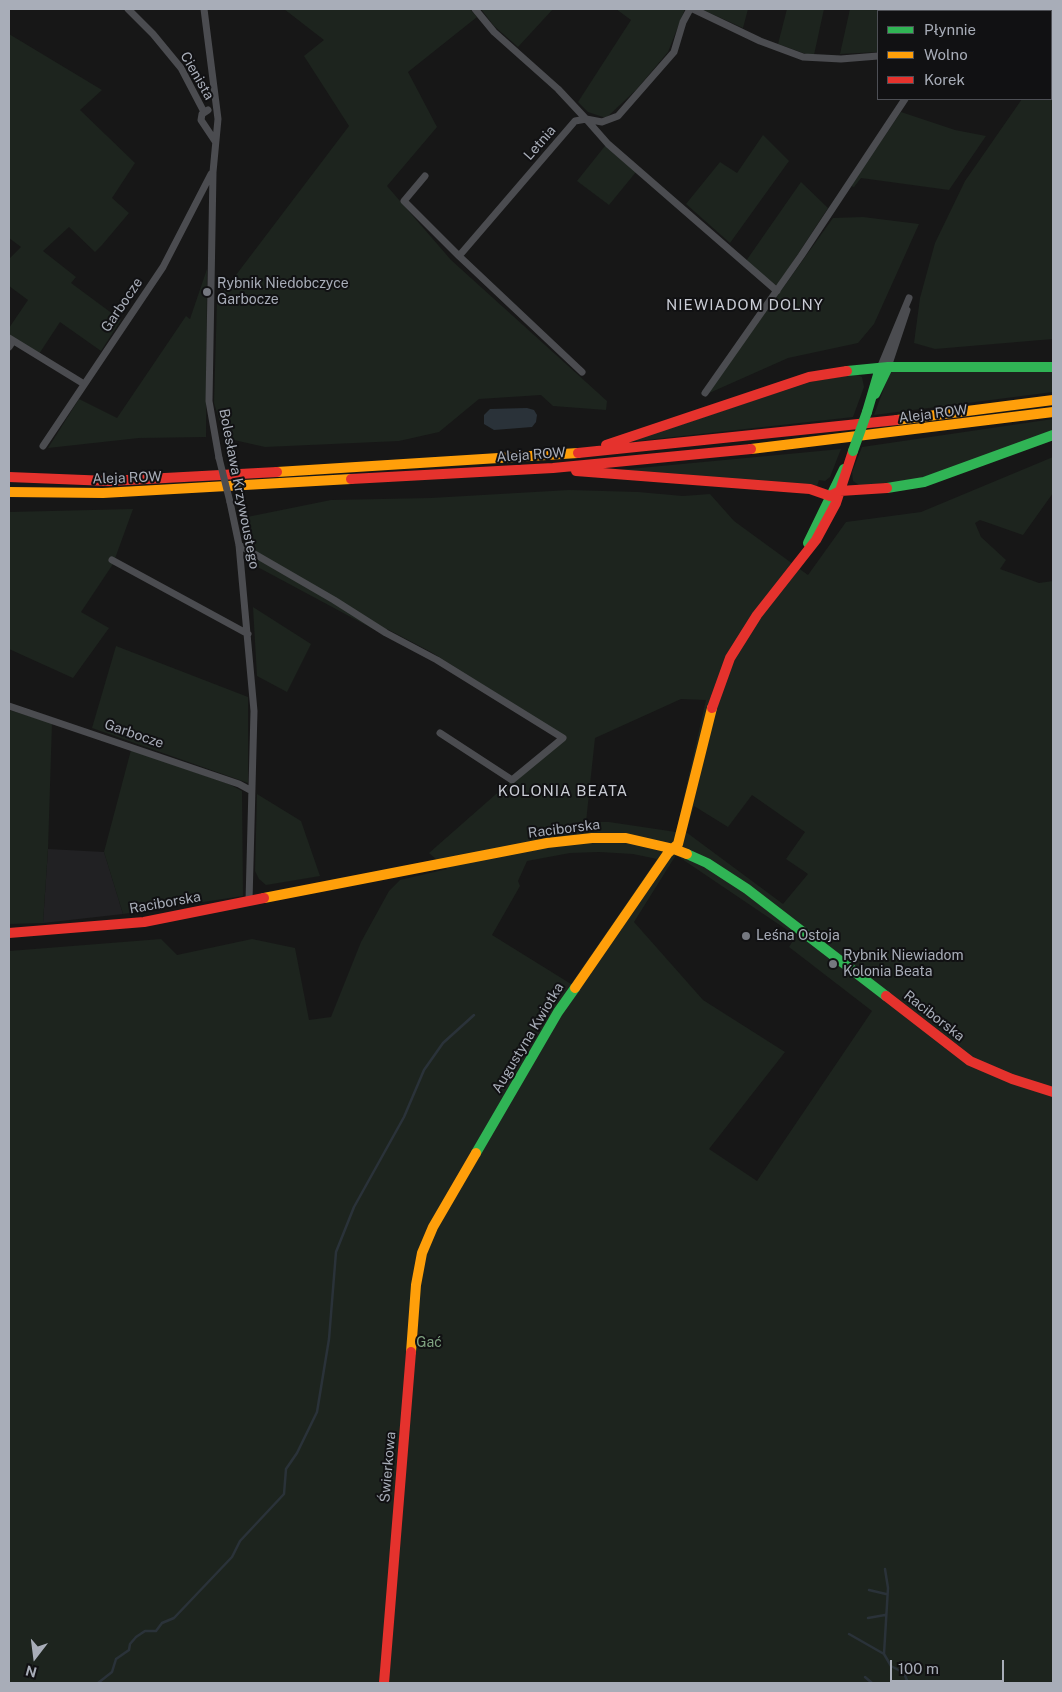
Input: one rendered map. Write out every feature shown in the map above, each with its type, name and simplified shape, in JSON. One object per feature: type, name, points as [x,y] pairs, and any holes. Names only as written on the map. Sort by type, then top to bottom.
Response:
[{"type":"main road","points":[[575,453],[630,438],[809,377],[858,368],[1053,367]]},
{"type":"main road","points":[[805,552],[830,496],[847,465],[873,397],[883,381],[884,368]]},
{"type":"main road","name":"Aleja ROW","points":[[9,477],[100,481],[149,480],[575,453],[837,427],[1053,400]]},
{"type":"main road","name":"Aleja ROW","points":[[9,492],[53,494],[122,492],[553,468],[738,451],[1053,412]]},
{"type":"main road","points":[[553,468],[810,489],[830,496],[840,492],[882,489],[924,482],[1053,436]]},
{"type":"main road","points":[[805,552],[816,540],[825,524],[840,492],[847,465]]},
{"type":"main road","name":"Augustyna Kwiotka","points":[[422,1253],[433,1227],[558,1012],[668,853],[674,849],[681,834],[709,716],[730,658],[757,615],[805,552]]},
{"type":"main road","name":"Raciborska","points":[[9,932],[144,922],[570,839],[626,838],[674,849],[707,863],[741,885],[970,1060],[1012,1079],[1053,1092]]},
{"type":"main road","name":"Świerkowa","points":[[384,1683],[415,1294],[422,1253]]},
{"type":"street","name":"Cienista","points":[[128,9],[153,34],[181,68],[206,111]]},
{"type":"street","points":[[204,9],[218,119],[216,124],[205,126]]},
{"type":"street","points":[[475,9],[494,32],[558,89],[608,144],[776,291]]},
{"type":"street","points":[[586,119],[602,122],[618,116],[674,52],[683,22],[692,9],[760,41],[803,57],[842,59],[877,56]]},
{"type":"street","points":[[213,87],[206,111],[201,120],[215,141]]},
{"type":"street","points":[[705,393],[904,100]]},
{"type":"street","points":[[206,111],[216,114]]},
{"type":"street","name":"Letnia","points":[[459,256],[575,121],[586,119]]},
{"type":"street","name":"Bolesława Krzywoustego","points":[[216,124],[213,172],[209,401],[219,458],[240,544],[248,634],[254,711],[250,790],[249,901]]},
{"type":"street","name":"Garbocze","points":[[43,446],[162,267],[213,172]]},
{"type":"street","points":[[425,176],[404,201],[459,256],[582,372]]},
{"type":"street","points":[[909,298],[904,325],[884,368],[909,298]]},
{"type":"street","points":[[9,347],[11,339],[84,384]]},
{"type":"street","points":[[240,544],[386,633],[437,660],[563,738],[512,780],[440,733]]},
{"type":"street","points":[[112,560],[248,634]]},
{"type":"street","name":"Garbocze","points":[[9,706],[239,784],[250,790]]},
{"type":"shaded area","points":[[527,408],[534,410],[537,415],[536,422],[532,427],[494,430],[484,424],[484,415],[490,409]]},
{"type":"shaded area","points":[[48,849],[104,852],[123,914],[43,923]]},
{"type":"green space","points":[[284,9],[470,9],[477,17],[408,72],[437,127],[387,186],[451,260],[607,401],[606,410],[553,406],[541,395],[479,399],[439,432],[399,441],[265,447],[225,438],[214,403],[217,300],[349,126],[304,56],[324,40]]},
{"type":"green space","points":[[481,9],[553,9],[518,47],[494,26]]},
{"type":"green space","points":[[616,9],[685,9],[668,52],[636,90],[606,118],[588,112],[578,102],[631,20]]},
{"type":"green space","points":[[701,9],[748,9],[743,28]]},
{"type":"green space","points":[[787,9],[824,9],[814,55],[778,44]]},
{"type":"green space","points":[[850,9],[887,9],[877,10],[877,52],[840,54]]},
{"type":"green space","points":[[9,34],[102,90],[80,110],[135,163],[112,198],[129,213],[95,252],[69,227],[43,251],[76,277],[71,283],[121,320],[101,351],[60,322],[39,354],[9,335],[9,328],[28,300],[9,286],[9,259],[21,247],[9,238]]},
{"type":"green space","points":[[1053,69],[1053,339],[935,349],[914,343],[920,298],[935,243],[965,181],[1021,100],[1052,100]]},
{"type":"green space","points":[[901,112],[955,130],[986,136],[949,190],[861,178],[854,187],[851,186]]},
{"type":"green space","points":[[763,135],[789,161],[730,243],[686,204],[720,162],[737,173]]},
{"type":"green space","points":[[605,146],[636,172],[609,205],[577,181]]},
{"type":"green space","points":[[801,182],[828,208],[777,286],[746,261]]},
{"type":"green space","points":[[863,217],[919,224],[874,324],[858,343],[788,358],[707,394],[833,218]]},
{"type":"green space","points":[[207,269],[206,437],[139,438],[48,448],[79,399],[117,418],[186,316],[190,319]]},
{"type":"green space","points":[[1053,371],[1053,392],[874,415],[890,372]]},
{"type":"green space","points":[[856,374],[862,377],[864,387],[853,417],[628,442],[810,382]]},
{"type":"green space","points":[[1053,419],[1053,432],[959,466],[917,479],[869,485],[859,485],[853,481],[852,472],[862,447]]},
{"type":"green space","points":[[841,449],[830,477],[825,481],[819,480],[817,486],[608,471]]},
{"type":"green space","name":"Gać","points":[[1053,457],[1053,493],[1023,535],[980,520],[975,523],[981,537],[1006,560],[1000,569],[1039,583],[1053,581],[1053,1683],[9,1683],[9,951],[161,939],[177,955],[252,939],[295,948],[309,1020],[331,1017],[361,942],[389,891],[400,880],[447,869],[429,853],[512,780],[566,737],[431,652],[387,629],[375,630],[252,564],[247,517],[331,500],[431,498],[569,490],[638,492],[683,496],[710,494],[734,521],[808,575],[846,522],[921,512]],"holes":[[[681,699],[706,700],[676,832],[609,822],[586,822],[595,738]],[[752,795],[805,832],[786,859],[808,874],[783,904],[686,832],[694,806],[728,827]],[[570,853],[633,854],[657,859],[571,984],[492,935],[520,886],[518,881],[527,861]],[[676,855],[796,936],[789,947],[872,1011],[757,1181],[709,1149],[785,1052],[703,1000],[634,922]]]},
{"type":"green space","points":[[133,509],[113,564],[81,612],[109,628],[73,678],[9,649],[9,512]]},
{"type":"green space","points":[[253,607],[311,644],[287,692],[257,676]]},
{"type":"green space","points":[[116,646],[248,697],[248,783],[92,728]]},
{"type":"green space","points":[[9,710],[52,723],[48,849],[43,923],[9,924]]},
{"type":"green space","points":[[131,750],[229,784],[242,791],[243,896],[123,914],[104,852]]},
{"type":"green space","points":[[257,794],[301,821],[320,876],[266,885],[259,879],[255,871]]},
{"type":"waterway","points":[[98,1683],[112,1672],[116,1659],[129,1650],[130,1644],[136,1637],[145,1631],[156,1631],[162,1623],[174,1618],[232,1557],[240,1541],[284,1494],[286,1469],[297,1453],[317,1412],[329,1339],[336,1252],[354,1207],[404,1117],[424,1070],[443,1043],[474,1015]]},
{"type":"waterway","points":[[885,1569],[888,1588],[884,1654],[891,1666],[904,1673],[908,1683]]},
{"type":"waterway","points":[[869,1590],[886,1594]]},
{"type":"waterway","points":[[868,1618],[885,1615]]},
{"type":"waterway","points":[[849,1634],[884,1654]]},
{"type":"waterway","points":[[865,1677],[872,1683]]},
{"type":"traffic: fast","points":[[875,394],[888,367]]},
{"type":"traffic: fast","points":[[847,371],[888,367],[1053,367]]},
{"type":"traffic: fast","points":[[867,412],[880,368]]},
{"type":"traffic: fast","points":[[853,451],[867,412]]},
{"type":"traffic: fast","points":[[887,488],[924,482],[1053,435]]},
{"type":"traffic: fast","points":[[808,543],[844,469]]},
{"type":"traffic: fast","points":[[687,854],[707,863],[747,889],[886,996]]},
{"type":"traffic: fast","points":[[476,1153],[558,1012],[575,988]]},
{"type":"traffic: slow","points":[[897,420],[1053,400]]},
{"type":"traffic: slow","points":[[751,449],[1053,412]]},
{"type":"traffic: slow","points":[[277,472],[578,453]]},
{"type":"traffic: slow","points":[[9,492],[103,493],[351,479]]},
{"type":"traffic: slow","points":[[575,988],[668,853],[678,844],[712,708]]},
{"type":"traffic: slow","points":[[264,898],[547,843],[592,838],[626,838],[674,849],[687,854]]},
{"type":"traffic: slow","points":[[411,1352],[416,1285],[422,1253],[433,1227],[476,1153]]},
{"type":"traffic: jam","points":[[606,445],[809,377],[847,371]]},
{"type":"traffic: jam","points":[[578,453],[897,420]]},
{"type":"traffic: jam","points":[[351,479],[553,468],[751,449]]},
{"type":"traffic: jam","points":[[712,708],[730,658],[757,615],[816,540],[836,503],[853,451]]},
{"type":"traffic: jam","points":[[576,471],[810,489],[830,496],[840,491],[887,488]]},
{"type":"traffic: jam","points":[[9,477],[109,481],[277,472]]},
{"type":"traffic: jam","points":[[9,933],[144,922],[264,898]]},
{"type":"traffic: jam","points":[[886,996],[970,1061],[1012,1079],[1053,1092]]},
{"type":"traffic: jam","points":[[384,1683],[411,1352]]},
{"type":"place","name":"Rybnik Niedobczyce Garbocze","points":[[207,292]]},
{"type":"place","name":"Leśna Ostoja","points":[[746,936]]},
{"type":"place","name":"Rybnik Niewiadom Kolonia Beata","points":[[833,964]]},
{"type":"district","name":"NIEWIADOM DOLNY","points":[[745,305]]},
{"type":"district","name":"KOLONIA BEATA","points":[[563,791]]}]
